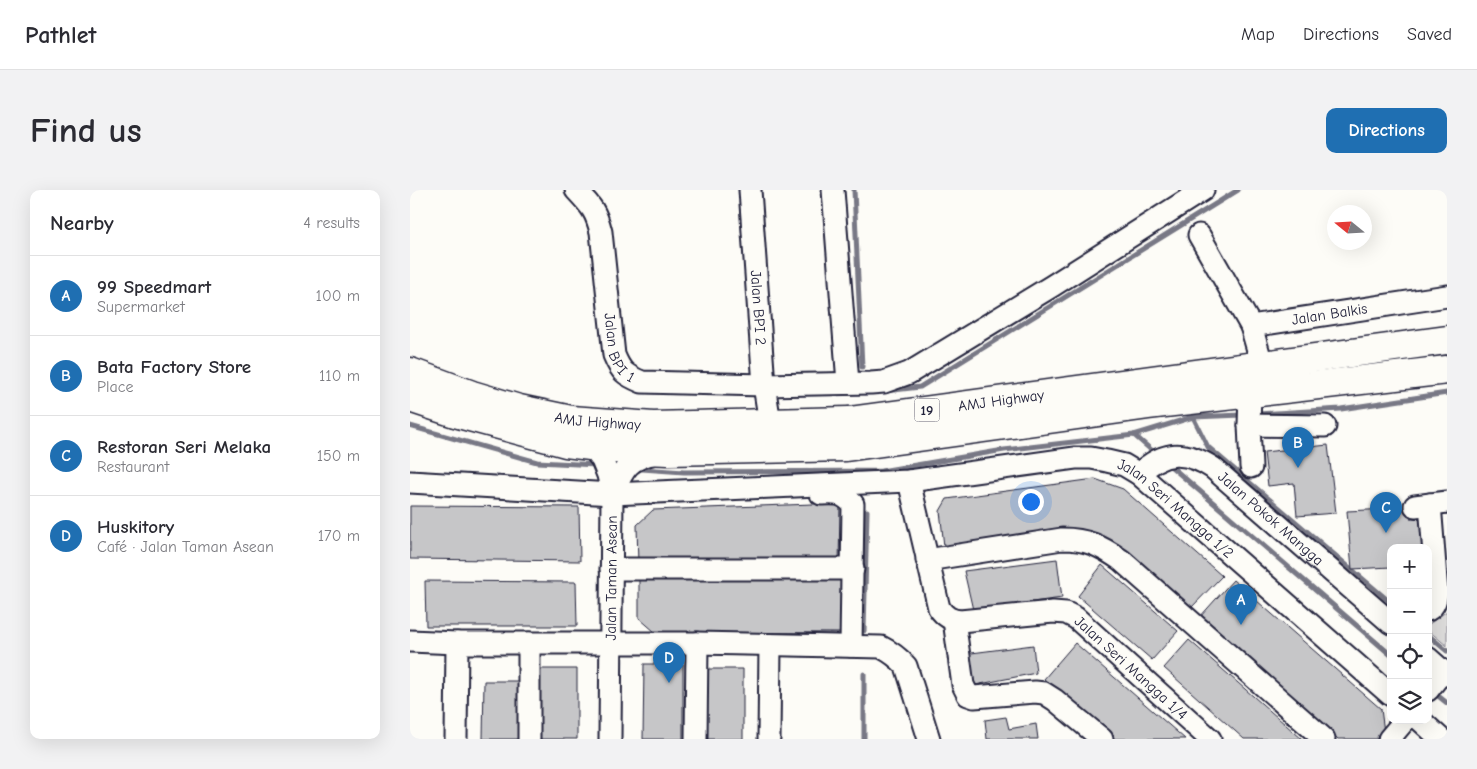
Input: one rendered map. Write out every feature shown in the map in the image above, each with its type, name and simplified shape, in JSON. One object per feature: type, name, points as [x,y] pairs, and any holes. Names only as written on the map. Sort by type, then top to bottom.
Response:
[{"type":"highway","name":"AMJ Highway","points":[[410,372],[472,395],[520,409],[571,420],[653,426],[849,421],[1447,340]]},
{"type":"highway","name":"AMJ Highway","points":[[410,398],[566,443],[615,449],[669,452],[846,447],[1149,405],[1445,371]]},
{"type":"street","name":"Jalan BPI 1","points":[[576,190],[597,216],[601,232],[614,355],[619,367],[628,376],[642,382],[764,385],[884,382],[909,373],[1052,286],[1203,190]]},
{"type":"street","name":"Jalan BPI 2","points":[[750,190],[764,385],[770,423]]},
{"type":"street","points":[[833,190],[848,383]]},
{"type":"street","points":[[1199,235],[1251,326],[1262,364]]},
{"type":"street","name":"Jalan Balkis","points":[[1251,326],[1447,296]]},
{"type":"street","points":[[1250,394],[1251,467]]},
{"type":"street","points":[[1249,425],[1325,426]]},
{"type":"street","points":[[592,446],[602,460],[608,475],[612,499]]},
{"type":"street","name":"Jalan Taman Asean","points":[[610,739],[612,499],[624,469],[632,461],[643,456],[669,452]]},
{"type":"street","name":"Jalan Pokok Mangga","points":[[1147,468],[1178,454],[1198,459],[1213,468],[1387,620]]},
{"type":"street","name":"Jalan Seri Mangga 1/2","points":[[612,499],[909,482],[1075,458],[1091,458],[1147,468],[1387,691]]},
{"type":"street","points":[[410,482],[612,499],[837,493],[845,496],[853,504],[851,646]]},
{"type":"street","points":[[909,482],[939,608],[947,618],[954,620],[963,684],[968,695],[974,698],[1035,692],[1044,693],[1102,739]]},
{"type":"street","points":[[1431,504],[1436,592],[1436,600],[1432,608]]},
{"type":"street","points":[[928,560],[1062,539],[1076,539],[1092,543],[1107,550],[1121,560],[1324,739]]},
{"type":"street","points":[[611,569],[853,569]]},
{"type":"street","name":"Jalan Seri Mangga 1/4","points":[[954,620],[1053,612],[1066,613],[1076,618],[1210,739]]},
{"type":"street","points":[[410,641],[457,643],[697,643],[881,647],[891,652],[906,666],[930,739]]},
{"type":"street","points":[[456,739],[457,643]]},
{"type":"street","points":[[529,643],[529,739]]},
{"type":"street","points":[[696,739],[697,643]]},
{"type":"street","points":[[769,739],[770,645]]},
{"type":"street","points":[[1389,739],[1402,724]]},
{"type":"street","points":[[1424,724],[1441,739]]},
{"type":"shaded area","points":[[1447,611],[1447,646],[1432,633],[1432,622]]},
{"type":"building","points":[[1328,445],[1336,513],[1297,516],[1294,483],[1268,486],[1264,452]]},
{"type":"building","points":[[1095,479],[1123,489],[1222,576],[1190,609],[1073,531],[945,555],[940,511],[947,499]]},
{"type":"building","points":[[840,503],[839,565],[638,565],[637,525],[653,510]]},
{"type":"building","points":[[410,506],[579,507],[580,561],[410,559]]},
{"type":"building","points":[[1409,508],[1411,519],[1421,518],[1424,544],[1387,544],[1387,567],[1352,569],[1347,511]]},
{"type":"building","points":[[1057,559],[1062,598],[973,610],[964,571]]},
{"type":"building","points":[[1102,565],[1178,631],[1152,660],[1078,596]]},
{"type":"building","points":[[841,574],[842,633],[655,632],[639,618],[639,578]]},
{"type":"building","points":[[1233,580],[1381,709],[1384,732],[1378,739],[1338,739],[1199,618]]},
{"type":"building","points":[[425,581],[576,582],[577,626],[426,626]]},
{"type":"building","points":[[1189,640],[1302,739],[1244,739],[1164,668]]},
{"type":"building","points":[[1075,643],[1185,739],[1112,739],[1044,679]]},
{"type":"building","points":[[1033,645],[1036,673],[970,686],[964,654]]},
{"type":"building","points":[[644,664],[683,664],[683,739],[643,739]]},
{"type":"building","points":[[539,669],[577,669],[577,739],[538,739]]},
{"type":"building","points":[[705,669],[743,669],[743,739],[704,739]]},
{"type":"building","points":[[484,681],[523,681],[522,739],[483,739]]},
{"type":"building","points":[[1006,717],[1009,729],[1036,724],[1038,739],[987,739],[985,720]]},
{"type":"waterway","points":[[854,190],[862,367]]},
{"type":"waterway","points":[[885,391],[920,387],[1238,190]]},
{"type":"waterway","points":[[1258,414],[1341,409],[1447,393]]},
{"type":"waterway","points":[[642,469],[684,472],[881,471],[1004,450],[1134,435],[1193,417],[1242,415]]},
{"type":"waterway","points":[[1193,417],[1208,447],[1387,600]]},
{"type":"waterway","points":[[410,426],[537,462],[597,465]]},
{"type":"waterway","points":[[1134,435],[1157,455]]},
{"type":"waterway","points":[[1167,463],[1387,652]]},
{"type":"waterway","points":[[864,631],[867,511]]},
{"type":"waterway","points":[[1432,638],[1447,651]]},
{"type":"waterway","points":[[864,674],[864,739]]},
{"type":"waterway","points":[[1432,691],[1447,703]]},
{"type":"place","name":"Bata Factory Store","points":[[1298,468]]},
{"type":"place","name":"Restoran Seri Melaka","points":[[1386,533]]},
{"type":"place","name":"99 Speedmart","points":[[1241,625]]},
{"type":"place","name":"Huskitory","points":[[669,683]]}]
